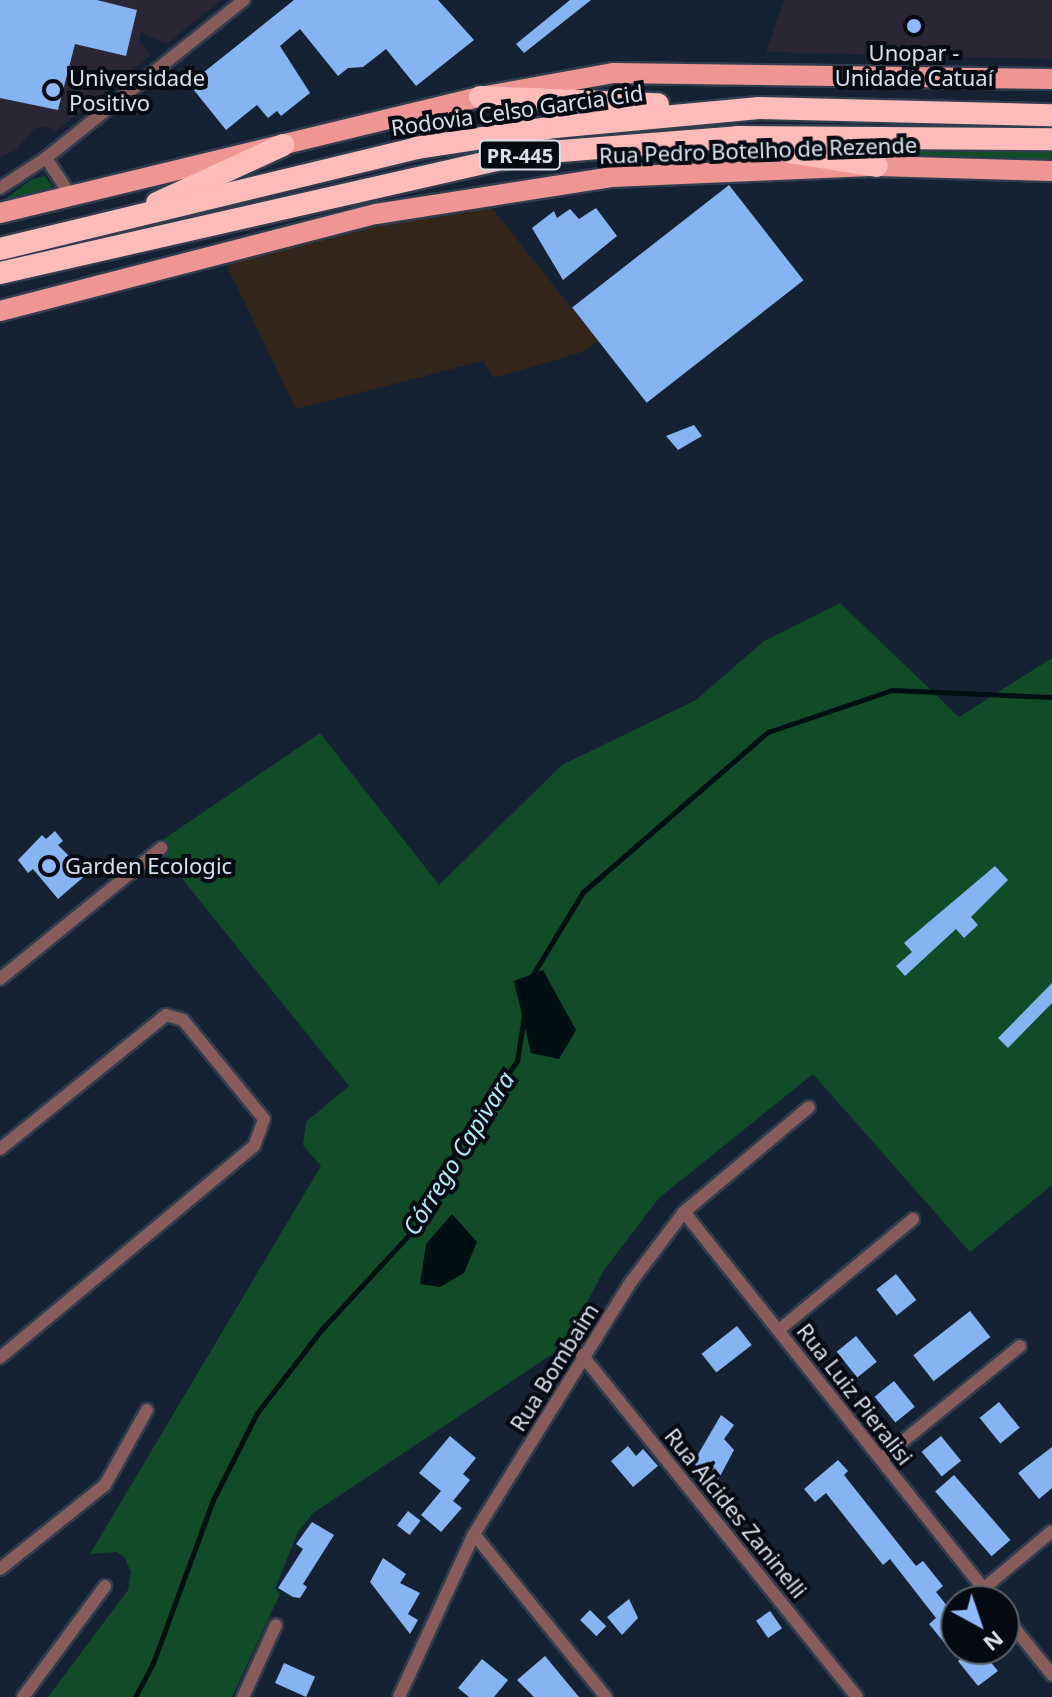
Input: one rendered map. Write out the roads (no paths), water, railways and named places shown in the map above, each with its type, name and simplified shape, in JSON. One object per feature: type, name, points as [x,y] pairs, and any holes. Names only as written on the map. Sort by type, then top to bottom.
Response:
[{"type":"highway","points":[[480,97],[759,108]]},
{"type":"highway","name":"Rodovia Celso Garcia Cid","points":[[0,249],[106,227],[416,148],[615,120],[759,108],[1052,115]]},
{"type":"highway","name":"Rodovia Celso Garcia Cid","points":[[0,273],[523,154],[712,140],[1052,139]]},
{"type":"highway","points":[[712,140],[877,166]]},
{"type":"highway","points":[[106,227],[283,145]]},
{"type":"highway","points":[[0,285],[33,264]]},
{"type":"main road","points":[[0,213],[480,97],[614,73],[1052,79]]},
{"type":"main road","name":"Rua Pedro Botelho de Rezende","points":[[0,311],[389,212],[611,177],[877,166],[1052,171]]},
{"type":"street","points":[[0,188],[46,158],[244,0]]},
{"type":"street","points":[[46,158],[71,196]]},
{"type":"street","points":[[0,979],[161,848]]},
{"type":"street","points":[[0,1149],[158,1019],[175,1015],[260,1111],[265,1128],[254,1146],[0,1358]]},
{"type":"street","name":"Rua Bombaim","points":[[399,1697],[474,1534],[582,1355],[684,1212],[809,1107]]},
{"type":"street","name":"Rua Luiz Pieralisi","points":[[684,1212],[980,1585]]},
{"type":"street","points":[[779,1330],[913,1219]]},
{"type":"street","points":[[881,1459],[1020,1346]]},
{"type":"street","name":"Rua Alcides Zaninelli","points":[[582,1355],[857,1697]]},
{"type":"street","points":[[0,1569],[105,1485],[147,1410]]},
{"type":"street","points":[[988,1585],[1052,1531]]},
{"type":"street","points":[[474,1534],[606,1697]]},
{"type":"street","points":[[23,1697],[105,1586]]},
{"type":"street","points":[[243,1697],[276,1625]]},
{"type":"street","points":[[1020,1635],[1052,1675]]},
{"type":"waterway","name":"Córrego Capivara","points":[[530,979],[583,892],[768,732],[892,690],[1052,697]]},
{"type":"waterway","name":"Córrego Capivara","points":[[135,1697],[153,1663],[213,1500],[257,1413],[322,1329],[419,1224],[461,1140],[517,1061],[524,1016]]},
{"type":"place","name":"Unopar - Unidade Catuaí","points":[[914,26]]},
{"type":"place","name":"Universidade Positivo","points":[[53,90]]},
{"type":"place","name":"Garden Ecologic","points":[[49,866]]}]
